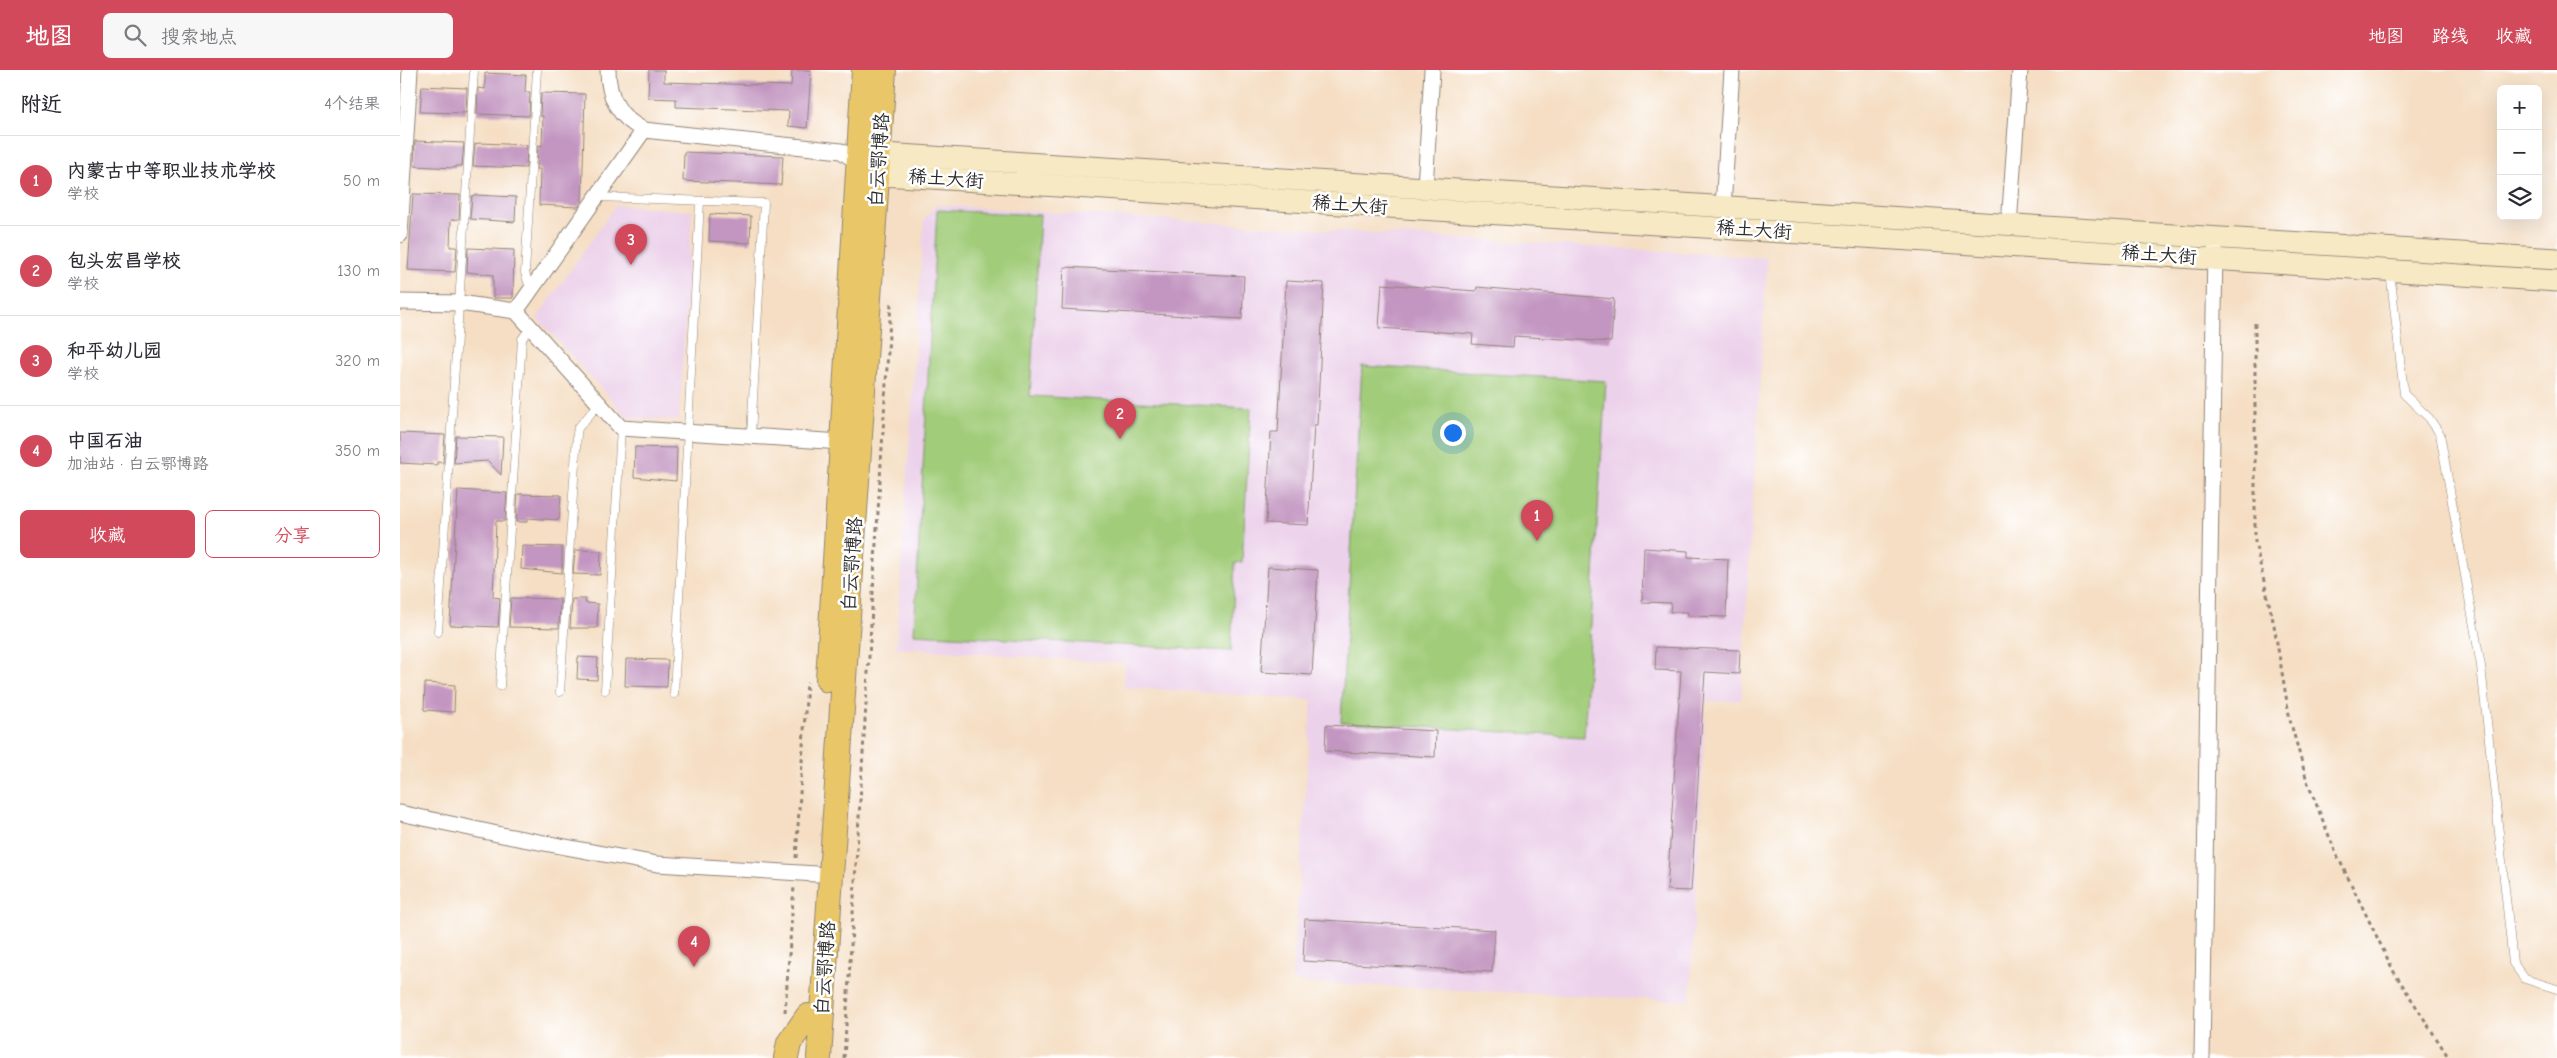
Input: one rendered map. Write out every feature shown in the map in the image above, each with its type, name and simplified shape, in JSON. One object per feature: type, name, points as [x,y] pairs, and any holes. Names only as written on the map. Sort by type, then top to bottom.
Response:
[{"type":"main road","name":"白云鄂博路","points":[[819,1058],[872,164],[864,70]]},
{"type":"main road","name":"白云鄂博路","points":[[806,1058],[842,442],[884,70]]},
{"type":"main road","name":"稀土大街","points":[[872,164],[1425,188],[2557,259]]},
{"type":"main road","name":"稀土大街","points":[[872,164],[2215,259],[2557,280]]},
{"type":"main road","points":[[786,1058],[788,1043],[808,1016]]},
{"type":"street","points":[[400,235],[410,70]]},
{"type":"street","points":[[608,70],[608,81],[615,106],[632,124],[644,130],[841,151],[872,164]]},
{"type":"street","points":[[1425,188],[1432,70]]},
{"type":"street","points":[[1723,206],[1732,70]]},
{"type":"street","points":[[2009,225],[2020,70]]},
{"type":"street","points":[[516,312],[644,130]]},
{"type":"street","points":[[2202,1058],[2215,237]]},
{"type":"street","points":[[400,302],[459,303],[516,312],[621,428],[842,442]]},
{"type":"street","points":[[400,813],[502,835],[657,864],[816,874]]},
{"type":"lane","points":[[438,632],[474,70]]},
{"type":"lane","points":[[531,293],[525,273],[537,70]]},
{"type":"lane","points":[[597,197],[764,203],[750,435]]},
{"type":"lane","points":[[674,694],[700,201]]},
{"type":"lane","points":[[2390,270],[2404,394],[2429,418],[2440,434],[2481,666],[2513,963],[2525,979],[2557,989]]},
{"type":"lane","points":[[500,686],[522,339],[530,328]]},
{"type":"lane","points":[[560,692],[576,434],[578,428],[599,404]]},
{"type":"lane","points":[[605,690],[621,428]]},
{"type":"path","points":[[844,1058],[892,295]]},
{"type":"path","points":[[2255,323],[2256,542],[2274,625],[2290,720],[2307,781],[2335,851],[2394,972],[2449,1058]]},
{"type":"shaded area","points":[[616,205],[692,211],[679,420],[628,418],[537,318]]},
{"type":"shaded area","points":[[936,205],[1767,258],[1741,700],[1706,702],[1690,1001],[1292,982],[1312,700],[1124,687],[1125,663],[896,648],[924,219]]},
{"type":"green space","points":[[937,210],[1040,215],[1030,396],[1251,408],[1242,562],[1235,563],[1231,651],[914,634]]},
{"type":"green space","points":[[1362,366],[1606,381],[1584,737],[1341,722]]},
{"type":"building","points":[[649,70],[664,70],[664,82],[791,86],[792,70],[811,70],[807,128],[788,126],[789,111],[676,107],[676,99],[648,98]]},
{"type":"building","points":[[485,73],[526,75],[525,92],[530,92],[529,116],[477,114],[478,88],[485,89]]},
{"type":"building","points":[[422,86],[467,88],[466,113],[420,112]]},
{"type":"building","points":[[541,93],[585,94],[582,202],[578,207],[539,205],[540,169],[537,169],[538,145],[542,146],[543,116],[540,116]]},
{"type":"building","points":[[415,141],[464,143],[462,166],[456,166],[455,168],[414,166]]},
{"type":"building","points":[[475,144],[527,145],[526,168],[473,166]]},
{"type":"building","points":[[684,152],[783,156],[781,185],[683,181]]},
{"type":"building","points":[[413,194],[460,195],[459,219],[451,220],[450,247],[457,247],[455,272],[408,270]]},
{"type":"building","points":[[472,196],[516,197],[515,222],[470,219]]},
{"type":"building","points":[[710,214],[751,216],[750,243],[709,241]]},
{"type":"building","points":[[468,248],[514,250],[513,298],[493,298],[493,275],[467,272]]},
{"type":"building","points":[[1064,267],[1244,276],[1242,319],[1062,309]]},
{"type":"building","points":[[1286,281],[1324,283],[1317,425],[1314,425],[1308,525],[1266,523],[1271,432],[1278,432]]},
{"type":"building","points":[[1382,284],[1476,291],[1477,287],[1614,299],[1611,342],[1514,336],[1513,347],[1472,344],[1473,334],[1379,328]]},
{"type":"building","points":[[400,433],[445,435],[443,463],[437,462],[437,465],[400,463]]},
{"type":"building","points":[[456,436],[503,437],[501,475],[488,461],[454,463]]},
{"type":"building","points":[[635,447],[677,448],[676,481],[634,477]]},
{"type":"building","points":[[458,490],[507,493],[505,521],[496,521],[493,597],[500,598],[498,627],[450,625]]},
{"type":"building","points":[[518,494],[561,495],[559,520],[527,518],[527,522],[516,522]]},
{"type":"building","points":[[522,546],[562,547],[562,573],[521,569]]},
{"type":"building","points":[[1644,548],[1688,551],[1688,557],[1728,559],[1726,617],[1688,616],[1688,612],[1670,612],[1671,603],[1642,602]]},
{"type":"building","points":[[575,550],[601,551],[600,575],[573,574]]},
{"type":"building","points":[[1268,567],[1318,570],[1312,675],[1261,672]]},
{"type":"building","points":[[511,598],[560,599],[559,628],[509,627]]},
{"type":"building","points":[[572,599],[586,599],[585,603],[598,604],[597,628],[570,628]]},
{"type":"building","points":[[1656,647],[1740,650],[1739,674],[1705,672],[1691,891],[1667,890],[1681,671],[1655,670]]},
{"type":"building","points":[[578,657],[598,658],[597,680],[577,679]]},
{"type":"building","points":[[626,659],[668,660],[667,687],[625,686]]},
{"type":"building","points":[[425,683],[455,685],[454,712],[424,710]]},
{"type":"building","points":[[1326,725],[1436,731],[1435,757],[1325,751]]},
{"type":"building","points":[[1305,919],[1495,930],[1492,972],[1303,961]]},
{"type":"place","name":"和平幼儿园","points":[[631,265]]},
{"type":"place","name":"包头宏昌学校","points":[[1120,439]]},
{"type":"place","name":"内蒙古中等职业技术学校","points":[[1537,541]]},
{"type":"place","name":"中国石油","points":[[694,967]]}]
